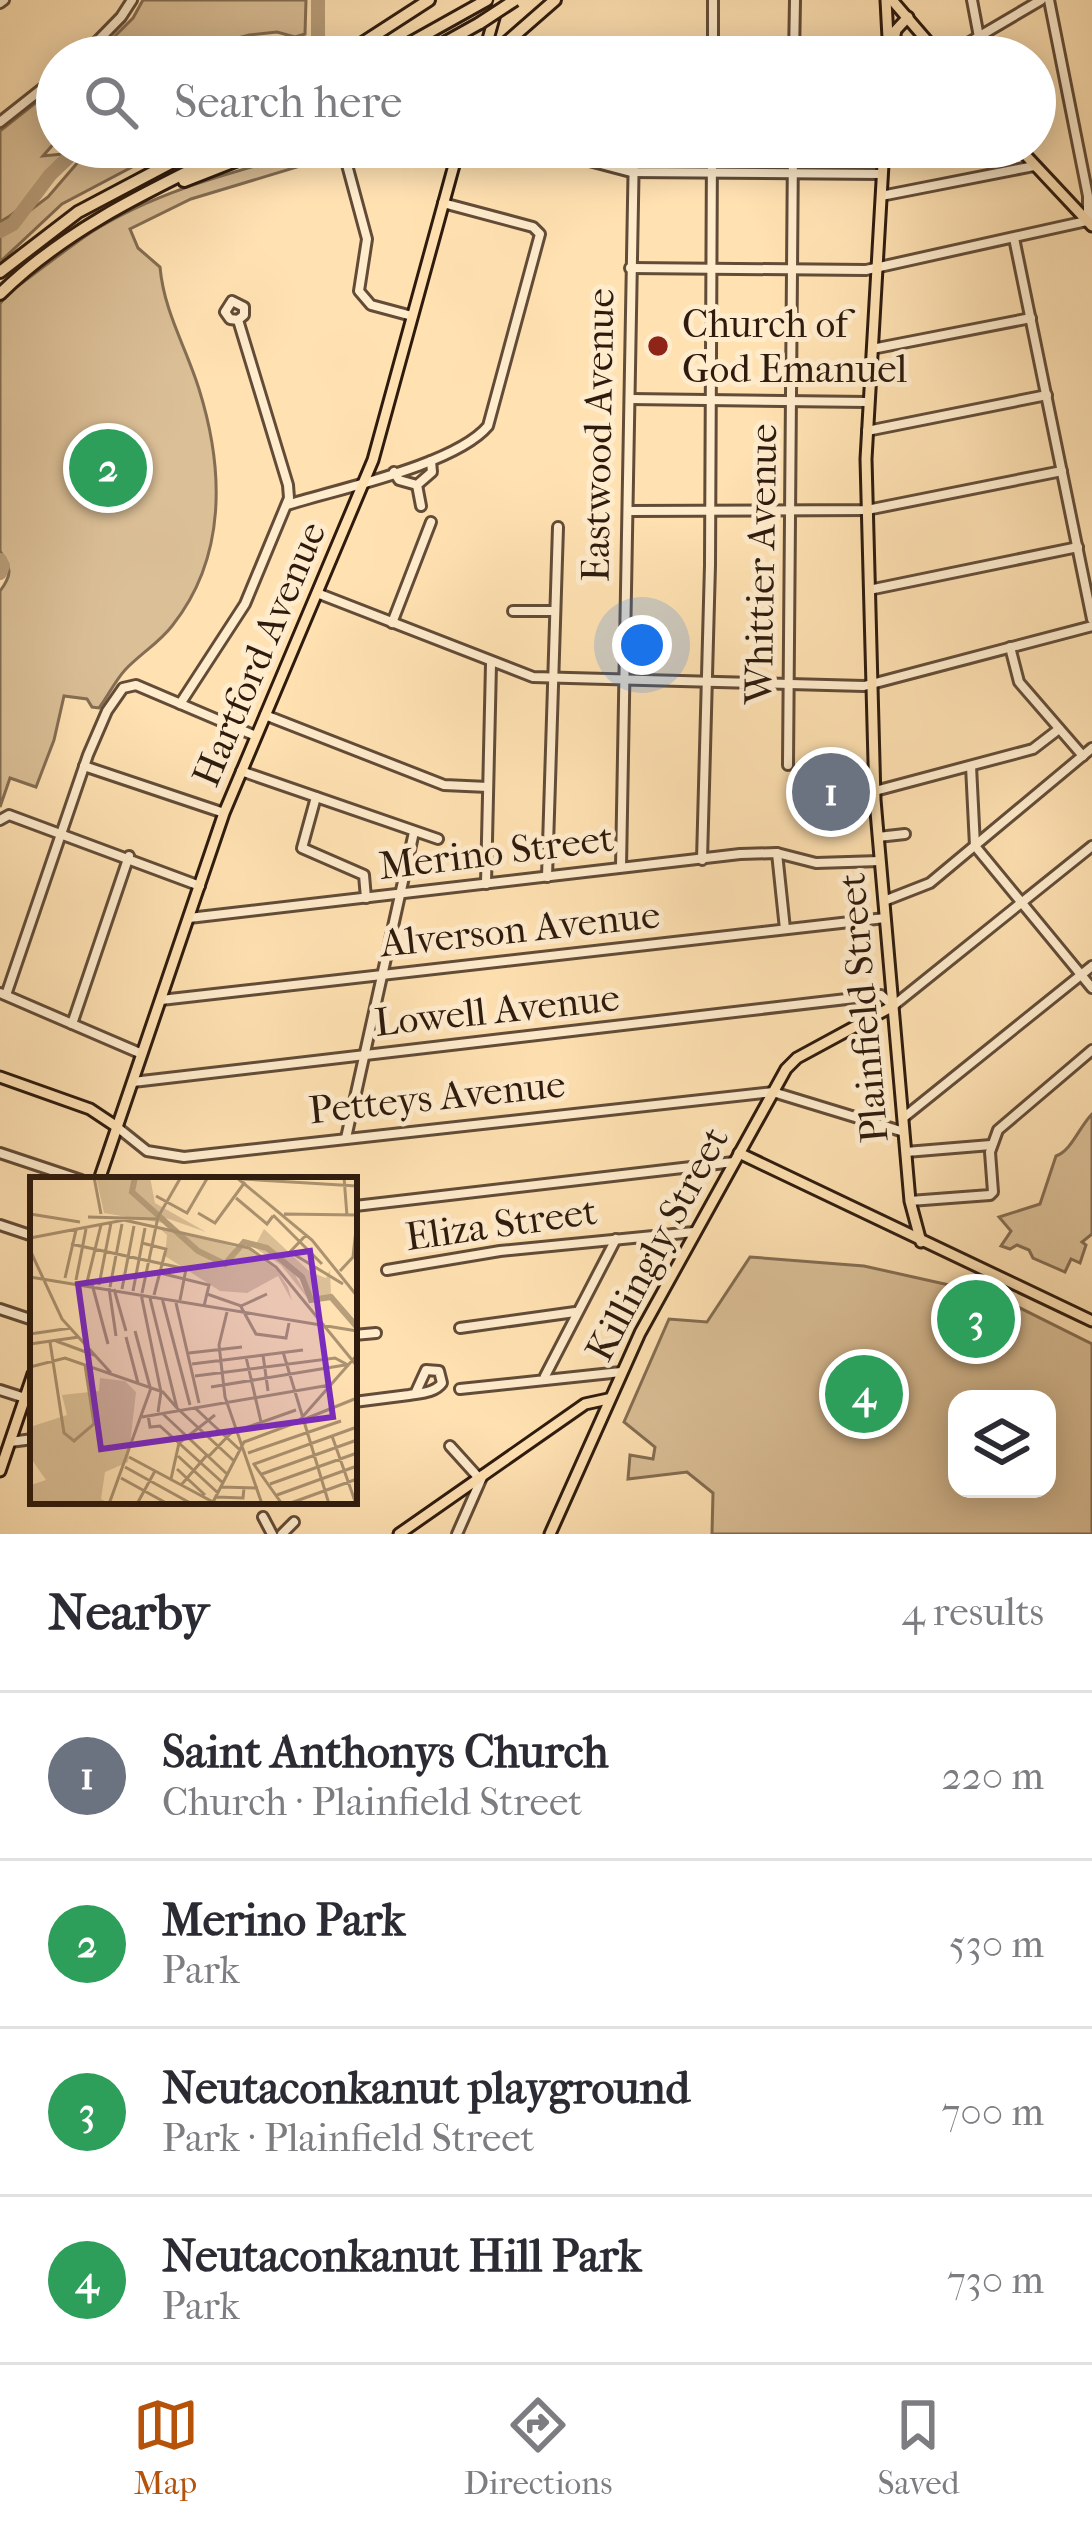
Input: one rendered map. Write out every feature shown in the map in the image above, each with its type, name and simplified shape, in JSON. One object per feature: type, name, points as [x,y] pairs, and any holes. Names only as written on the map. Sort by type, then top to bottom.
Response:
[{"type":"highway","points":[[373,36],[429,0]]},
{"type":"highway","points":[[456,36],[515,0]]},
{"type":"highway","points":[[512,36],[555,0]]},
{"type":"highway","points":[[423,36],[486,1]]},
{"type":"highway","points":[[0,272],[56,226],[150,168]]},
{"type":"highway","points":[[112,191],[159,168]]},
{"type":"highway","points":[[0,295],[50,250],[114,209],[196,168]]},
{"type":"highway","points":[[114,209],[218,168]]},
{"type":"main road","points":[[491,36],[499,0]]},
{"type":"main road","points":[[889,0],[924,36]]},
{"type":"main road","points":[[889,0],[890,36]]},
{"type":"main road","points":[[895,36],[908,17]]},
{"type":"main road","name":"Hartford Avenue","points":[[100,1177],[224,814],[364,481],[453,168]]},
{"type":"main road","name":"Plainfield Street","points":[[883,168],[866,431],[875,791],[910,1201],[921,1242]]},
{"type":"main road","points":[[1036,168],[1067,204],[1091,222]]},
{"type":"main road","name":"Killingly Street","points":[[399,1534],[585,1404],[608,1400],[694,1232],[797,1058],[893,1006]]},
{"type":"main road","points":[[0,1077],[90,1109],[117,1127]]},
{"type":"main road","points":[[736,1157],[1092,1321]]},
{"type":"main road","points":[[0,1471],[30,1383]]},
{"type":"main road","points":[[550,1534],[608,1400]]},
{"type":"street","points":[[102,36],[132,0]]},
{"type":"street","points":[[712,36],[713,0]]},
{"type":"street","points":[[794,36],[795,0]]},
{"type":"street","points":[[972,0],[979,36]]},
{"type":"street","points":[[981,36],[1045,0],[1053,36]]},
{"type":"street","points":[[630,268],[866,270],[1091,222],[1056,50]]},
{"type":"street","points":[[0,122],[36,93]]},
{"type":"street","points":[[348,168],[366,235],[358,291],[371,304],[412,316]]},
{"type":"street","points":[[616,168],[631,172],[883,174]]},
{"type":"street","name":"Eastwood Avenue","points":[[621,867],[631,168]]},
{"type":"street","points":[[702,860],[712,168]]},
{"type":"street","name":"Whittier Avenue","points":[[788,765],[793,168]]},
{"type":"street","points":[[881,196],[1024,168]]},
{"type":"street","points":[[1067,204],[1078,205],[1088,196]]},
{"type":"street","points":[[287,505],[431,461],[488,427],[540,234],[533,227],[443,202]]},
{"type":"street","points":[[317,593],[526,676],[872,684],[1092,622],[1014,238]]},
{"type":"street","points":[[871,349],[1031,318]]},
{"type":"street","points":[[181,704],[242,609],[287,505],[289,485],[238,320]]},
{"type":"street","points":[[866,431],[1047,395]]},
{"type":"street","points":[[630,399],[867,402]]},
{"type":"street","points":[[418,485],[432,472],[431,461]]},
{"type":"street","points":[[628,511],[867,510],[1062,471]]},
{"type":"street","points":[[394,472],[399,480],[418,485]]},
{"type":"street","points":[[418,485],[421,506]]},
{"type":"street","points":[[392,623],[431,522]]},
{"type":"street","points":[[547,877],[558,527]]},
{"type":"street","points":[[869,590],[1078,547]]},
{"type":"street","points":[[513,611],[554,611]]},
{"type":"street","points":[[1010,647],[1019,682],[1083,756]]},
{"type":"street","points":[[486,884],[491,664]]},
{"type":"street","points":[[142,1054],[3,994],[84,766],[107,711],[125,686],[136,686],[256,736]]},
{"type":"street","points":[[265,715],[444,785],[488,787]]},
{"type":"street","points":[[875,791],[1034,749],[1059,729]]},
{"type":"street","points":[[884,902],[930,883],[1092,748]]},
{"type":"street","points":[[84,766],[224,814]]},
{"type":"street","points":[[971,766],[975,846],[1092,988]]},
{"type":"street","points":[[242,771],[438,839]]},
{"type":"street","points":[[316,797],[302,848],[364,875],[366,898]]},
{"type":"street","points":[[2,818],[128,856],[200,886]]},
{"type":"street","points":[[346,1138],[414,832]]},
{"type":"street","points":[[878,836],[905,834]]},
{"type":"street","points":[[893,1006],[1092,846]]},
{"type":"street","points":[[777,853],[785,929]]},
{"type":"street","name":"Merino Street","points":[[189,918],[777,853],[809,862],[880,861]]},
{"type":"street","points":[[72,1024],[128,856]]},
{"type":"street","name":"Alverson Avenue","points":[[161,1000],[885,918]]},
{"type":"street","points":[[903,1118],[1092,966]]},
{"type":"street","name":"Lowell Avenue","points":[[133,1082],[867,998],[886,997],[893,1006]]},
{"type":"street","points":[[867,998],[879,1012]]},
{"type":"street","points":[[910,1201],[993,1192],[991,1145],[998,1130],[1092,1051]]},
{"type":"street","points":[[773,1092],[904,1132]]},
{"type":"street","name":"Petteys Avenue","points":[[117,1127],[147,1151],[174,1157],[773,1092]]},
{"type":"street","points":[[906,1152],[991,1145]]},
{"type":"street","points":[[0,1153],[72,1177]]},
{"type":"street","points":[[357,1206],[736,1157]]},
{"type":"street","points":[[0,1225],[30,1235]]},
{"type":"street","name":"Eliza Street","points":[[387,1270],[500,1251],[694,1232]]},
{"type":"street","points":[[544,1378],[616,1239]]},
{"type":"street","points":[[0,1309],[30,1320]]},
{"type":"street","points":[[460,1328],[577,1312]]},
{"type":"street","points":[[357,1335],[376,1333]]},
{"type":"street","points":[[460,1389],[621,1372]]},
{"type":"street","points":[[0,1390],[25,1398]]},
{"type":"street","points":[[357,1402],[416,1394]]},
{"type":"street","points":[[10,1442],[30,1439]]},
{"type":"street","points":[[450,1445],[481,1475],[457,1534]]},
{"type":"street","points":[[263,1516],[272,1534]]},
{"type":"street","points":[[282,1534],[294,1522]]},
{"type":"shaded area","points":[[143,0],[306,0],[305,34],[298,36],[277,32],[115,36]]},
{"type":"shaded area","points":[[36,103],[36,168],[57,168],[37,192],[0,222],[0,131]]},
{"type":"shaded area","points":[[73,168],[130,168],[62,204],[0,262],[0,233],[48,197]]},
{"type":"shaded area","points":[[294,168],[191,199],[130,229],[138,248],[160,267],[166,299],[207,419],[216,512],[203,571],[172,626],[125,670],[99,708],[87,699],[64,696],[36,787],[10,778],[0,807],[0,591],[9,571],[0,551],[0,304],[7,294],[113,219],[239,171]]},
{"type":"shaded area","points":[[1092,1114],[1092,1234],[1082,1242],[1086,1245],[1080,1263],[1071,1259],[1065,1272],[1017,1245],[1001,1246],[1011,1231],[999,1217],[1040,1204],[1056,1156],[1067,1149]]},
{"type":"shaded area","points":[[750,1257],[864,1266],[994,1295],[1092,1344],[1092,1534],[712,1534],[713,1493],[687,1472],[628,1479],[630,1455],[653,1459],[655,1447],[624,1422],[669,1319],[707,1322]]},
{"type":"waterway","points":[[318,0],[318,36]]},
{"type":"waterway","points":[[0,231],[13,224],[57,168]]},
{"type":"waterway","points":[[0,560],[0,573]]},
{"type":"place","name":"Church of God Emanuel","points":[[658,346]]},
{"type":"place","name":"Merino Park","points":[[108,468]]},
{"type":"place","name":"Saint Anthonys Church","points":[[831,792]]},
{"type":"place","name":"Neutaconkanut playground","points":[[976,1319]]},
{"type":"place","name":"Neutaconkanut Hill Park","points":[[864,1394]]}]
